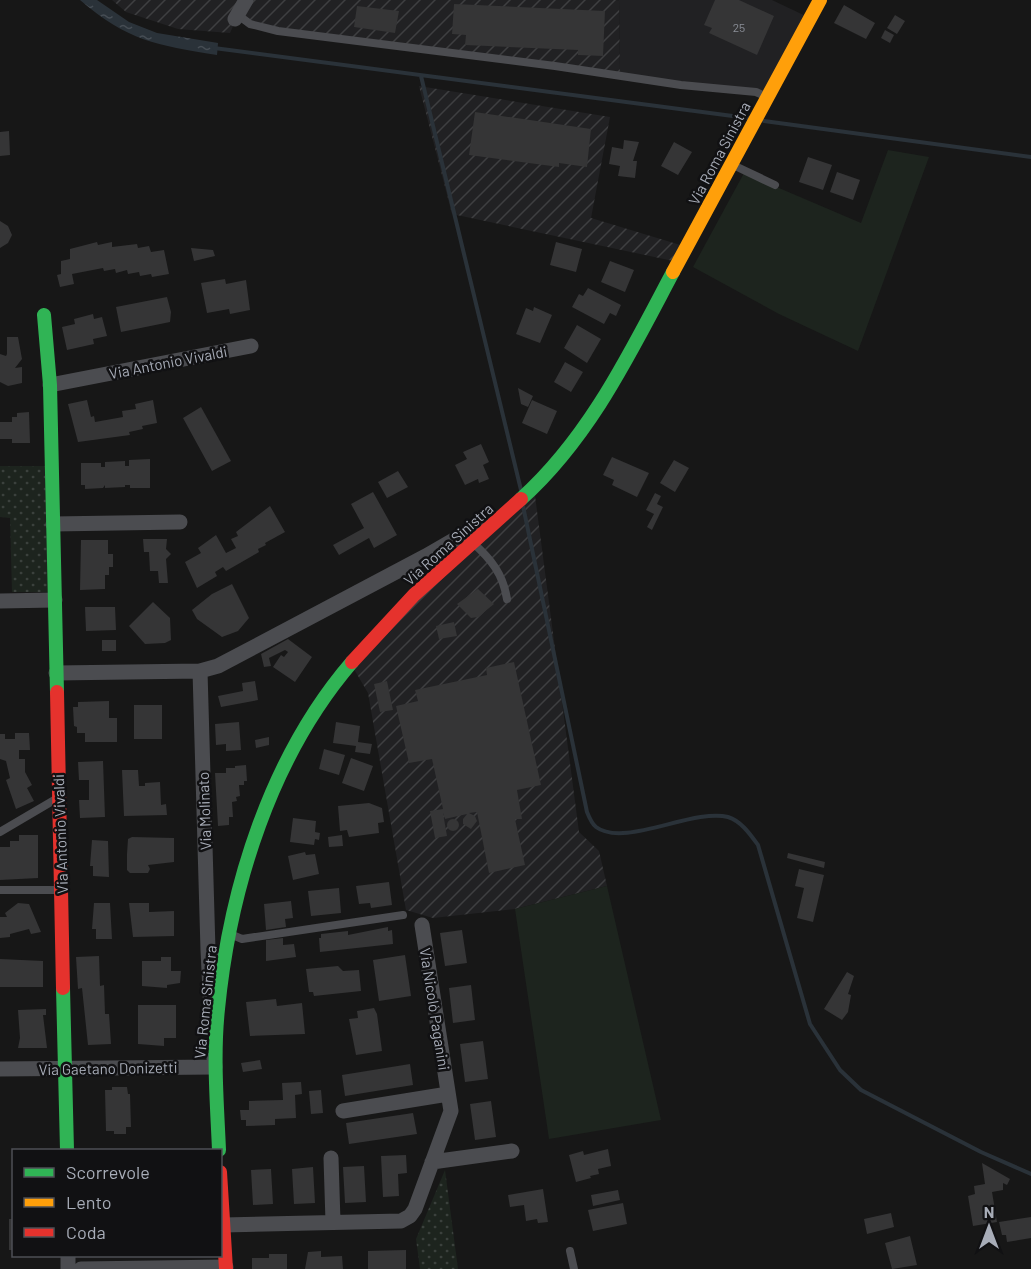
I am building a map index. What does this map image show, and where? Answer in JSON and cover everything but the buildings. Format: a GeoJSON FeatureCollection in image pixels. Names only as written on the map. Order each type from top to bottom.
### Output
{"type":"FeatureCollection","features":[{"type":"Feature","properties":{"kind":"street"},"geometry":{"type":"LineString","coordinates":[[237,17],[246,0]]}},
{"type":"Feature","properties":{"kind":"street","name":"Via Roma Sinistra"},"geometry":{"type":"LineString","coordinates":[[219,1149],[215,1067],[218,1011],[225,958],[255,836],[273,791],[311,719],[366,645],[445,566],[534,488],[558,462],[592,416],[732,165],[820,0]]}},
{"type":"Feature","properties":{"kind":"street","name":"Via Antonio Vivaldi"},"geometry":{"type":"LineString","coordinates":[[44,315],[50,385],[63,890],[66,1149]]}},
{"type":"Feature","properties":{"kind":"street","name":"Via Antonio Vivaldi"},"geometry":{"type":"LineString","coordinates":[[50,385],[251,346]]}},
{"type":"Feature","properties":{"kind":"street"},"geometry":{"type":"LineString","coordinates":[[56,673],[200,671],[237,656],[426,556],[518,504]]}},
{"type":"Feature","properties":{"kind":"street"},"geometry":{"type":"LineString","coordinates":[[53,524],[180,522]]}},
{"type":"Feature","properties":{"kind":"street"},"geometry":{"type":"LineString","coordinates":[[426,556],[438,559],[445,566]]}},
{"type":"Feature","properties":{"kind":"street"},"geometry":{"type":"LineString","coordinates":[[0,601],[55,600]]}},
{"type":"Feature","properties":{"kind":"street","name":"Via Molinato"},"geometry":{"type":"LineString","coordinates":[[200,671],[208,950],[215,1067]]}},
{"type":"Feature","properties":{"kind":"street","name":"Via Nicolò Paganini"},"geometry":{"type":"LineString","coordinates":[[223,1225],[401,1221],[410,1216],[451,1111],[422,925]]}},
{"type":"Feature","properties":{"kind":"street"},"geometry":{"type":"LineString","coordinates":[[208,950],[225,958]]}},
{"type":"Feature","properties":{"kind":"street","name":"Via Gaetano Donizetti"},"geometry":{"type":"LineString","coordinates":[[0,1069],[215,1067]]}},
{"type":"Feature","properties":{"kind":"street"},"geometry":{"type":"LineString","coordinates":[[343,1111],[448,1094]]}},
{"type":"Feature","properties":{"kind":"street"},"geometry":{"type":"LineString","coordinates":[[432,1162],[512,1151]]}},
{"type":"Feature","properties":{"kind":"street"},"geometry":{"type":"LineString","coordinates":[[331,1158],[333,1222]]}},
{"type":"Feature","properties":{"kind":"street"},"geometry":{"type":"LineString","coordinates":[[81,1269],[226,1268],[222,1207]]}},
{"type":"Feature","properties":{"kind":"lane"},"geometry":{"type":"LineString","coordinates":[[237,17],[250,24],[278,31],[681,85],[756,92],[766,100]]}},
{"type":"Feature","properties":{"kind":"lane"},"geometry":{"type":"LineString","coordinates":[[732,165],[775,184]]}},
{"type":"Feature","properties":{"kind":"lane"},"geometry":{"type":"LineString","coordinates":[[472,542],[494,564],[507,599]]}},
{"type":"Feature","properties":{"kind":"lane"},"geometry":{"type":"LineString","coordinates":[[0,832],[59,798]]}},
{"type":"Feature","properties":{"kind":"lane"},"geometry":{"type":"LineString","coordinates":[[0,890],[63,890]]}},
{"type":"Feature","properties":{"kind":"lane"},"geometry":{"type":"LineString","coordinates":[[230,934],[242,939],[403,915]]}},
{"type":"Feature","properties":{"kind":"lane"},"geometry":{"type":"LineString","coordinates":[[570,1251],[574,1269]]}},
{"type":"Feature","properties":{"kind":"shaded area"},"geometry":{"type":"Polygon","coordinates":[[[112,0],[616,0],[619,1],[620,77],[278,31],[238,15],[230,33],[178,29],[126,12],[112,0]]]}},
{"type":"Feature","properties":{"kind":"shaded area"},"geometry":{"type":"Polygon","coordinates":[[[616,0],[772,0],[810,18],[768,97],[620,77],[619,1],[616,0]]]}},
{"type":"Feature","properties":{"kind":"shaded area"},"geometry":{"type":"Polygon","coordinates":[[[419,86],[610,117],[591,218],[687,247],[678,262],[452,214],[419,86]]]}},
{"type":"Feature","properties":{"kind":"shaded area"},"geometry":{"type":"Polygon","coordinates":[[[888,150],[929,157],[858,351],[779,314],[693,267],[744,173],[861,223],[888,150]]]}},
{"type":"Feature","properties":{"kind":"shaded area"},"geometry":{"type":"Polygon","coordinates":[[[0,466],[45,466],[48,592],[12,592],[10,518],[0,517],[0,466]]]}},
{"type":"Feature","properties":{"kind":"shaded area"},"geometry":{"type":"Polygon","coordinates":[[[534,488],[579,832],[599,851],[607,886],[515,909],[433,918],[406,910],[368,693],[351,664],[534,488]]]}},
{"type":"Feature","properties":{"kind":"shaded area"},"geometry":{"type":"Polygon","coordinates":[[[607,886],[661,1120],[549,1139],[515,909],[607,886]]]}},
{"type":"Feature","properties":{"kind":"shaded area"},"geometry":{"type":"Polygon","coordinates":[[[445,1170],[458,1269],[420,1269],[416,1239],[445,1170]]]}},
{"type":"Feature","properties":{"kind":"water"},"geometry":{"type":"Polygon","coordinates":[[[80,0],[97,0],[129,22],[157,33],[218,43],[217,55],[160,44],[128,33],[97,14],[80,0]]]}},
{"type":"Feature","properties":{"kind":"waterway"},"geometry":{"type":"LineString","coordinates":[[214,48],[748,118]]}},
{"type":"Feature","properties":{"kind":"waterway"},"geometry":{"type":"LineString","coordinates":[[421,76],[521,490]]}},
{"type":"Feature","properties":{"kind":"waterway"},"geometry":{"type":"LineString","coordinates":[[764,121],[1031,157]]}},
{"type":"Feature","properties":{"kind":"waterway"},"geometry":{"type":"LineString","coordinates":[[523,506],[587,812],[593,824],[608,832],[624,833],[713,816],[728,817],[741,825],[758,845],[810,1024],[840,1070],[861,1090],[981,1152],[1031,1174]]}},
{"type":"Feature","properties":{"kind":"traffic: fast"},"geometry":{"type":"LineString","coordinates":[[521,499],[568,449],[607,393],[673,272]]}},
{"type":"Feature","properties":{"kind":"traffic: fast"},"geometry":{"type":"LineString","coordinates":[[44,315],[50,385],[57,692]]}},
{"type":"Feature","properties":{"kind":"traffic: fast"},"geometry":{"type":"LineString","coordinates":[[219,1149],[216,1097],[218,1009],[224,963],[244,870],[277,781],[323,699],[352,662]]}},
{"type":"Feature","properties":{"kind":"traffic: fast"},"geometry":{"type":"LineString","coordinates":[[63,988],[67,1149]]}},
{"type":"Feature","properties":{"kind":"traffic: slow"},"geometry":{"type":"LineString","coordinates":[[673,272],[820,0]]}},
{"type":"Feature","properties":{"kind":"traffic: jam"},"geometry":{"type":"LineString","coordinates":[[352,662],[414,595],[521,499]]}},
{"type":"Feature","properties":{"kind":"traffic: jam"},"geometry":{"type":"LineString","coordinates":[[57,692],[63,988]]}},
{"type":"Feature","properties":{"kind":"traffic: jam"},"geometry":{"type":"LineString","coordinates":[[222,1204],[226,1269]]}}]}
